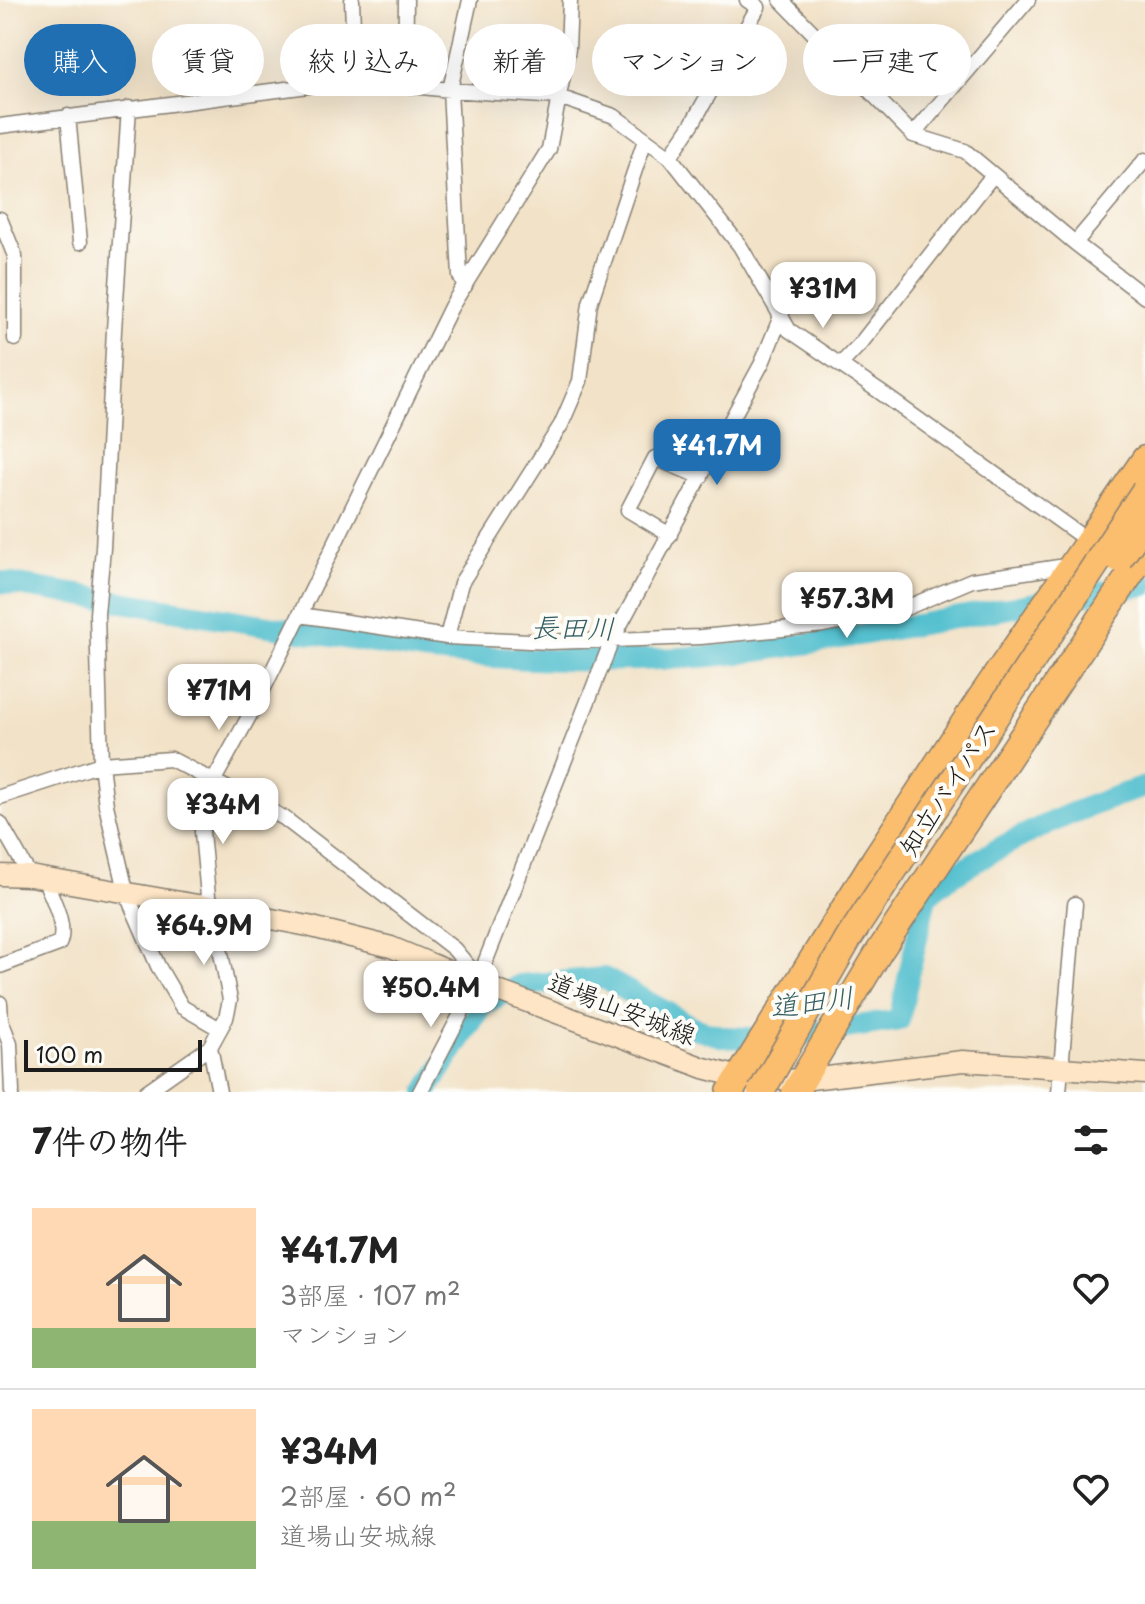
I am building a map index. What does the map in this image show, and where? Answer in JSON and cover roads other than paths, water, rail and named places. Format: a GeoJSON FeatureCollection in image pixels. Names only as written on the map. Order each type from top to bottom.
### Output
{"type":"FeatureCollection","features":[{"type":"Feature","properties":{"kind":"highway"},"geometry":{"type":"LineString","coordinates":[[734,1085],[875,859],[1145,459]]}},
{"type":"Feature","properties":{"kind":"highway","name":"知立バイパス"},"geometry":{"type":"LineString","coordinates":[[761,1092],[849,938],[1145,490]]}},
{"type":"Feature","properties":{"kind":"highway","name":"知立バイパス"},"geometry":{"type":"LineString","coordinates":[[775,1092],[893,897],[1069,630],[1145,523]]}},
{"type":"Feature","properties":{"kind":"highway"},"geometry":{"type":"LineString","coordinates":[[798,1086],[879,952],[1143,555]]}},
{"type":"Feature","properties":{"kind":"main road","name":"道場山安城線"},"geometry":{"type":"LineString","coordinates":[[0,875],[37,877],[209,907],[308,926],[391,947],[704,1068],[734,1085],[798,1086],[963,1061],[1145,1074]]}},
{"type":"Feature","properties":{"kind":"street"},"geometry":{"type":"LineString","coordinates":[[352,0],[353,24]]}},
{"type":"Feature","properties":{"kind":"street"},"geometry":{"type":"LineString","coordinates":[[406,0],[406,24]]}},
{"type":"Feature","properties":{"kind":"street"},"geometry":{"type":"LineString","coordinates":[[465,286],[460,276],[450,90],[470,0]]}},
{"type":"Feature","properties":{"kind":"street"},"geometry":{"type":"LineString","coordinates":[[146,1092],[210,1047],[229,1010],[230,1000],[216,927],[209,907],[202,815],[213,782],[284,648],[451,307],[549,149],[570,36],[570,0]]}},
{"type":"Feature","properties":{"kind":"street"},"geometry":{"type":"LineString","coordinates":[[670,157],[758,7],[747,0]]}},
{"type":"Feature","properties":{"kind":"street"},"geometry":{"type":"LineString","coordinates":[[781,0],[913,135],[965,151],[1145,297]]}},
{"type":"Feature","properties":{"kind":"street"},"geometry":{"type":"LineString","coordinates":[[913,135],[1028,0]]}},
{"type":"Feature","properties":{"kind":"street"},"geometry":{"type":"LineString","coordinates":[[0,126],[280,89]]}},
{"type":"Feature","properties":{"kind":"street"},"geometry":{"type":"LineString","coordinates":[[450,90],[559,97],[614,116],[670,157],[740,246],[789,330],[1088,541]]}},
{"type":"Feature","properties":{"kind":"street"},"geometry":{"type":"LineString","coordinates":[[129,108],[97,614],[101,764],[106,805],[127,895],[158,966],[182,1007],[220,1029]]}},
{"type":"Feature","properties":{"kind":"street"},"geometry":{"type":"LineString","coordinates":[[68,116],[80,242]]}},
{"type":"Feature","properties":{"kind":"street"},"geometry":{"type":"LineString","coordinates":[[447,637],[461,583],[561,425],[580,381],[590,303],[645,140]]}},
{"type":"Feature","properties":{"kind":"street"},"geometry":{"type":"LineString","coordinates":[[1075,243],[1145,160]]}},
{"type":"Feature","properties":{"kind":"street"},"geometry":{"type":"LineString","coordinates":[[841,364],[861,343],[993,175]]}},
{"type":"Feature","properties":{"kind":"street"},"geometry":{"type":"LineString","coordinates":[[0,219],[15,256],[15,339]]}},
{"type":"Feature","properties":{"kind":"street"},"geometry":{"type":"LineString","coordinates":[[420,1092],[478,980],[612,640],[762,363],[782,314]]}},
{"type":"Feature","properties":{"kind":"street"},"geometry":{"type":"LineString","coordinates":[[670,535],[628,510],[655,458],[701,477]]}},
{"type":"Feature","properties":{"kind":"street"},"geometry":{"type":"LineString","coordinates":[[300,615],[447,637],[549,642],[701,637],[823,625],[901,610],[972,580],[1143,555]]}},
{"type":"Feature","properties":{"kind":"street"},"geometry":{"type":"LineString","coordinates":[[0,797],[101,764],[171,759],[284,818],[454,949],[478,980]]}},
{"type":"Feature","properties":{"kind":"street"},"geometry":{"type":"LineString","coordinates":[[0,823],[37,877],[60,924],[62,937],[59,944],[0,966]]}},
{"type":"Feature","properties":{"kind":"street"},"geometry":{"type":"LineString","coordinates":[[1059,1092],[1075,904]]}},
{"type":"Feature","properties":{"kind":"street"},"geometry":{"type":"LineString","coordinates":[[0,1003],[1,1020],[10,1044],[12,1092]]}},
{"type":"Feature","properties":{"kind":"street"},"geometry":{"type":"LineString","coordinates":[[210,1047],[219,1092]]}},
{"type":"Feature","properties":{"kind":"waterway","name":"長田川"},"geometry":{"type":"LineString","coordinates":[[0,582],[422,651],[504,658],[586,660],[668,659],[749,652],[1145,585]]}},
{"type":"Feature","properties":{"kind":"waterway","name":"道田川"},"geometry":{"type":"LineString","coordinates":[[426,1092],[483,1004],[520,985],[604,978],[697,1029],[724,1037],[771,1039],[899,1020],[926,897],[963,869],[1025,835],[1064,816],[1145,787]]}}]}
